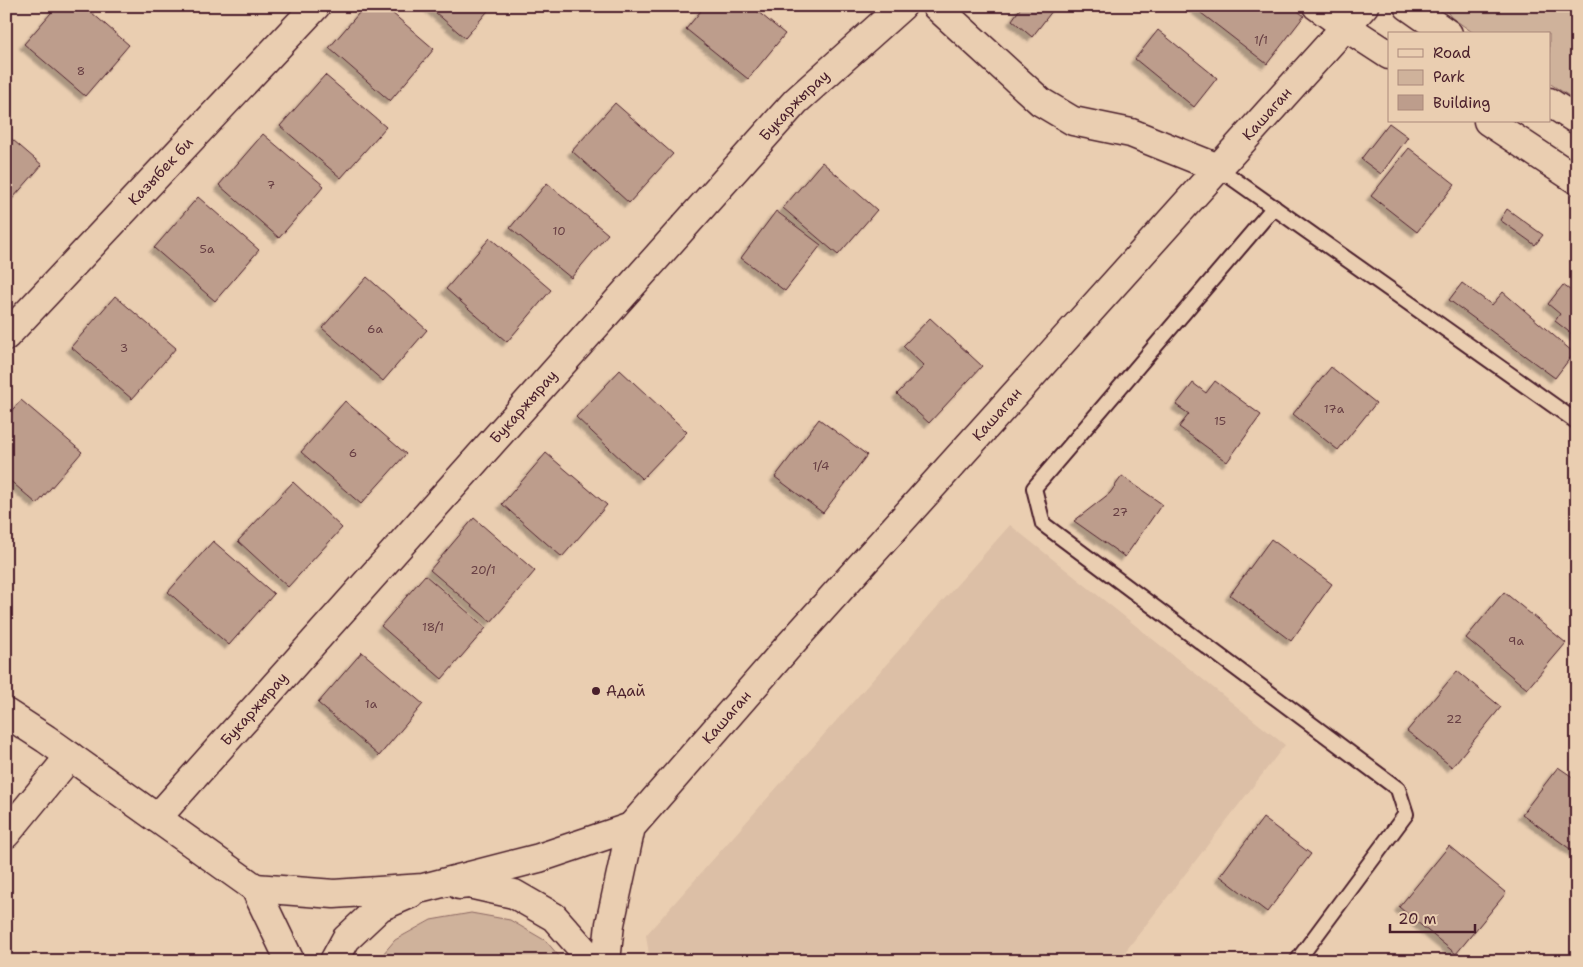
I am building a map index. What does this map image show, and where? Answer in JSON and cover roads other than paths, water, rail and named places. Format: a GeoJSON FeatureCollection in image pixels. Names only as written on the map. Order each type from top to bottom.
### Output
{"type":"FeatureCollection","features":[{"type":"Feature","properties":{"kind":"street","name":"Казыбек би"},"geometry":{"type":"LineString","coordinates":[[6,336],[316,6]]}},
{"type":"Feature","properties":{"kind":"street","name":"Букаржырау"},"geometry":{"type":"LineString","coordinates":[[157,818],[796,101],[902,6]]}},
{"type":"Feature","properties":{"kind":"street"},"geometry":{"type":"LineString","coordinates":[[936,6],[1040,102],[1073,121],[1131,133],[1218,168]]}},
{"type":"Feature","properties":{"kind":"street"},"geometry":{"type":"LineString","coordinates":[[1317,6],[1388,54]]}},
{"type":"Feature","properties":{"kind":"street","name":"Кашаган"},"geometry":{"type":"LineString","coordinates":[[631,827],[786,649],[1364,6]]}},
{"type":"Feature","properties":{"kind":"street"},"geometry":{"type":"LineString","coordinates":[[1408,6],[1445,32]]}},
{"type":"Feature","properties":{"kind":"street"},"geometry":{"type":"LineString","coordinates":[[1550,103],[1577,120]]}},
{"type":"Feature","properties":{"kind":"street"},"geometry":{"type":"LineString","coordinates":[[1490,122],[1577,180]]}},
{"type":"Feature","properties":{"kind":"street"},"geometry":{"type":"LineString","coordinates":[[6,713],[70,756],[255,888],[290,961]]}},
{"type":"Feature","properties":{"kind":"street"},"geometry":{"type":"LineString","coordinates":[[6,834],[70,756]]}},
{"type":"Feature","properties":{"kind":"street"},"geometry":{"type":"LineString","coordinates":[[334,961],[346,939],[380,907],[423,888],[539,858],[631,827]]}},
{"type":"Feature","properties":{"kind":"street"},"geometry":{"type":"LineString","coordinates":[[606,961],[610,924],[631,827]]}},
{"type":"Feature","properties":{"kind":"street"},"geometry":{"type":"LineString","coordinates":[[255,888],[334,894],[470,884],[514,894],[554,917],[585,952],[589,961]]}},
{"type":"Feature","properties":{"kind":"lane"},"geometry":{"type":"LineString","coordinates":[[1218,168],[1577,422]]}},
{"type":"Feature","properties":{"kind":"lane"},"geometry":{"type":"LineString","coordinates":[[1274,207],[1034,488],[1043,524],[1398,790],[1406,814],[1297,961]]}},
{"type":"Feature","properties":{"kind":"place","name":"Адай"},"geometry":{"type":"Point","coordinates":[596,691]}}]}
